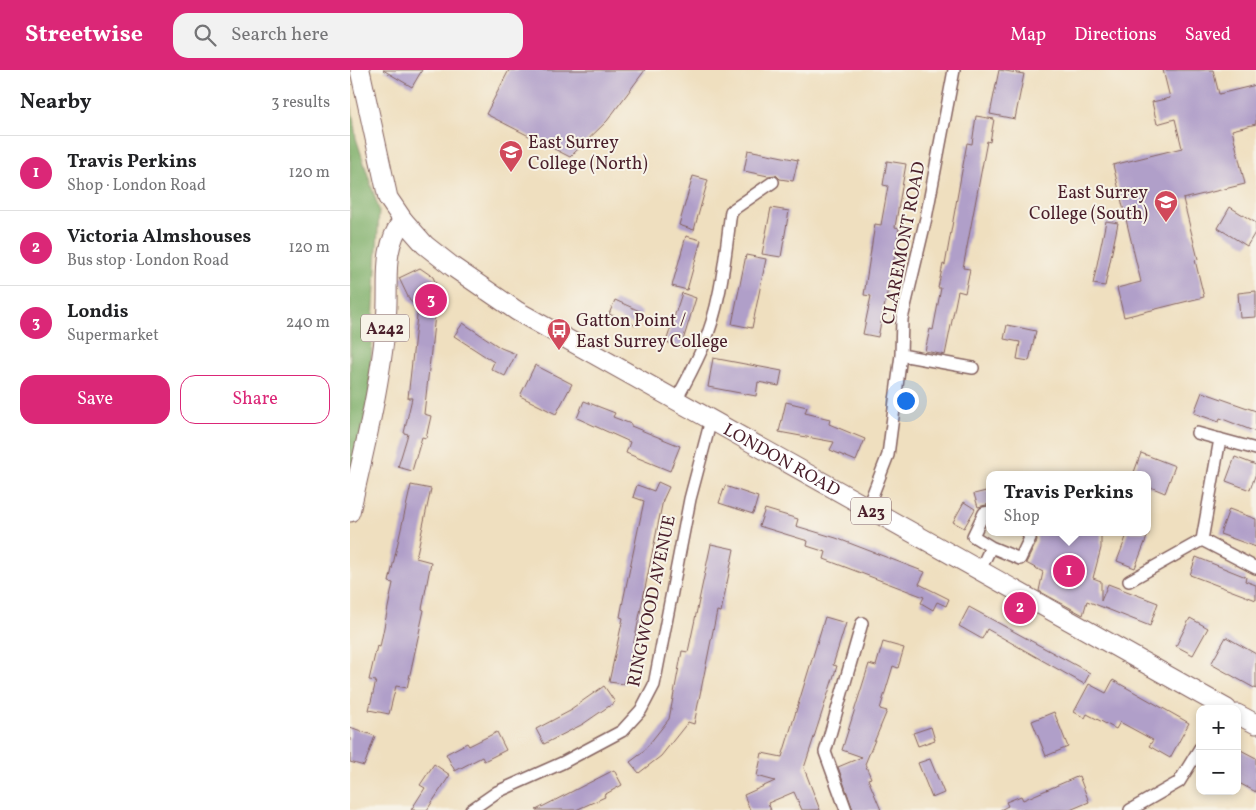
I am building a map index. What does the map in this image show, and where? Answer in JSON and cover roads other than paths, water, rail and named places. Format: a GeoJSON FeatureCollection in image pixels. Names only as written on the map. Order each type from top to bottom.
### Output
{"type":"FeatureCollection","features":[{"type":"Feature","properties":{"kind":"main road","name":"A23"},"geometry":{"type":"LineString","coordinates":[[360,70],[388,198],[403,220]]}},
{"type":"Feature","properties":{"kind":"main road","name":"LONDON ROAD"},"geometry":{"type":"LineString","coordinates":[[403,220],[425,245],[517,311],[1219,705]]}},
{"type":"Feature","properties":{"kind":"main road","name":"A242"},"geometry":{"type":"LineString","coordinates":[[350,512],[367,439],[386,320],[390,241],[403,220]]}},
{"type":"Feature","properties":{"kind":"main road","name":"LONDON ROAD"},"geometry":{"type":"LineString","coordinates":[[1241,716],[1256,724]]}},
{"type":"Feature","properties":{"kind":"street","name":"CLAREMONT ROAD"},"geometry":{"type":"LineString","coordinates":[[867,509],[888,455],[901,355],[902,319],[926,218],[954,70]]}},
{"type":"Feature","properties":{"kind":"street"},"geometry":{"type":"LineString","coordinates":[[676,400],[703,348],[714,314],[731,211],[773,182]]}},
{"type":"Feature","properties":{"kind":"street"},"geometry":{"type":"LineString","coordinates":[[901,355],[973,368]]}},
{"type":"Feature","properties":{"kind":"street","name":"RINGWOOD AVENUE"},"geometry":{"type":"LineString","coordinates":[[470,810],[498,792],[562,763],[622,731],[640,710],[654,684],[690,499],[711,420]]}},
{"type":"Feature","properties":{"kind":"street"},"geometry":{"type":"LineString","coordinates":[[1197,433],[1256,449]]}},
{"type":"Feature","properties":{"kind":"street"},"geometry":{"type":"LineString","coordinates":[[1202,540],[1220,440]]}},
{"type":"Feature","properties":{"kind":"street"},"geometry":{"type":"LineString","coordinates":[[986,513],[984,513],[973,536],[991,547],[1020,558],[1030,538],[1029,536]]}},
{"type":"Feature","properties":{"kind":"street"},"geometry":{"type":"LineString","coordinates":[[1202,540],[1256,568]]}},
{"type":"Feature","properties":{"kind":"street"},"geometry":{"type":"LineString","coordinates":[[1129,581],[1202,540]]}},
{"type":"Feature","properties":{"kind":"street"},"geometry":{"type":"LineString","coordinates":[[980,570],[991,547]]}},
{"type":"Feature","properties":{"kind":"street"},"geometry":{"type":"LineString","coordinates":[[846,810],[825,752],[862,623]]}},
{"type":"Feature","properties":{"kind":"street"},"geometry":{"type":"LineString","coordinates":[[1130,810],[1179,782],[1199,750]]}},
{"type":"Feature","properties":{"kind":"place","name":"East Surrey College (North)"},"geometry":{"type":"Point","coordinates":[511,173]}},
{"type":"Feature","properties":{"kind":"place","name":"East Surrey College (South)"},"geometry":{"type":"Point","coordinates":[1166,223]}},
{"type":"Feature","properties":{"kind":"place","name":"Londis"},"geometry":{"type":"Point","coordinates":[431,300]}},
{"type":"Feature","properties":{"kind":"place","name":"Gatton Point / East Surrey College"},"geometry":{"type":"Point","coordinates":[559,351]}},
{"type":"Feature","properties":{"kind":"place","name":"Travis Perkins"},"geometry":{"type":"Point","coordinates":[1069,571]}},
{"type":"Feature","properties":{"kind":"place","name":"Victoria Almshouses"},"geometry":{"type":"Point","coordinates":[1020,608]}}]}
